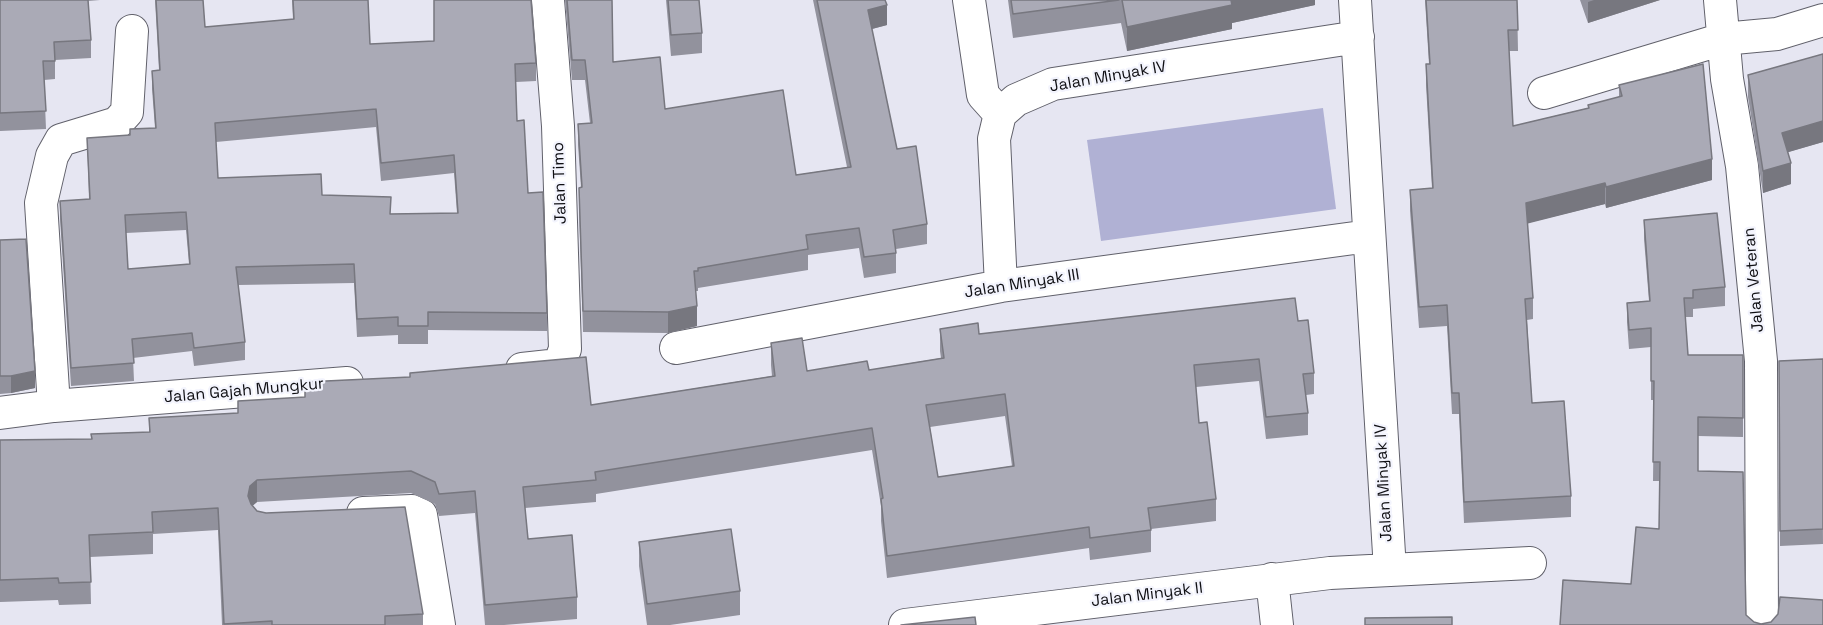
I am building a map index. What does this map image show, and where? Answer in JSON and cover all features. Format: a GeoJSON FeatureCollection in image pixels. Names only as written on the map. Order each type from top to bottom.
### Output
{"type":"FeatureCollection","features":[{"type":"Feature","properties":{"kind":"street","name":"Jalan Timo"},"geometry":{"type":"LineString","coordinates":[[496,371],[560,365],[566,349],[558,126],[548,0]]}},
{"type":"Feature","properties":{"kind":"street"},"geometry":{"type":"LineString","coordinates":[[969,0],[983,95],[1000,114],[994,139],[1001,286]]}},
{"type":"Feature","properties":{"kind":"street","name":"Jalan Minyak IV"},"geometry":{"type":"LineString","coordinates":[[1356,0],[1390,570]]}},
{"type":"Feature","properties":{"kind":"street","name":"Jalan Veteran"},"geometry":{"type":"LineString","coordinates":[[1720,0],[1727,79],[1743,166],[1761,361],[1762,625]]}},
{"type":"Feature","properties":{"kind":"street"},"geometry":{"type":"LineString","coordinates":[[1545,93],[1723,39],[1777,34],[1823,20]]}},
{"type":"Feature","properties":{"kind":"street"},"geometry":{"type":"LineString","coordinates":[[54,406],[41,204],[52,156],[61,140],[117,123],[127,112],[132,31]]}},
{"type":"Feature","properties":{"kind":"street","name":"Jalan Minyak IV"},"geometry":{"type":"LineString","coordinates":[[1000,114],[1016,100],[1053,84],[1358,37]]}},
{"type":"Feature","properties":{"kind":"street","name":"Jalan Minyak III"},"geometry":{"type":"LineString","coordinates":[[676,348],[1001,286],[1369,236]]}},
{"type":"Feature","properties":{"kind":"street","name":"Jalan Gajah Mungkur"},"geometry":{"type":"LineString","coordinates":[[0,413],[54,406],[377,380]]}},
{"type":"Feature","properties":{"kind":"street"},"geometry":{"type":"LineString","coordinates":[[334,515],[412,512],[421,515],[439,625]]}},
{"type":"Feature","properties":{"kind":"street","name":"Jalan Minyak II"},"geometry":{"type":"LineString","coordinates":[[905,625],[1272,579],[1530,563]]}},
{"type":"Feature","properties":{"kind":"street"},"geometry":{"type":"LineString","coordinates":[[1272,579],[1277,625]]}},
{"type":"Feature","properties":{"kind":"shaded area"},"geometry":{"type":"Polygon","coordinates":[[[1323,108],[1336,209],[1101,241],[1087,140],[1323,108]]]}},
{"type":"Feature","properties":{"kind":"building"},"geometry":{"type":"Polygon","coordinates":[[[0,0],[88,0],[91,40],[54,42],[55,61],[43,61],[46,111],[0,113],[0,0]]]}},
{"type":"Feature","properties":{"kind":"building"},"geometry":{"type":"Polygon","coordinates":[[[156,0],[203,0],[205,27],[294,19],[293,0],[368,0],[370,44],[434,41],[434,0],[531,0],[536,63],[515,64],[517,121],[524,120],[528,193],[543,192],[547,313],[428,312],[428,326],[398,326],[398,317],[357,319],[354,264],[236,267],[245,342],[194,348],[192,333],[132,339],[134,363],[71,368],[60,201],[90,199],[87,138],[130,135],[130,129],[156,128],[152,71],[160,70],[156,0]],[[376,109],[215,123],[218,178],[321,174],[322,195],[391,197],[390,214],[458,213],[454,155],[381,163],[376,109]],[[186,212],[125,215],[128,269],[190,264],[186,212]]]}},
{"type":"Feature","properties":{"kind":"building"},"geometry":{"type":"Polygon","coordinates":[[[567,0],[612,0],[613,62],[660,57],[665,109],[783,90],[796,175],[851,167],[817,0],[885,0],[887,5],[868,10],[897,149],[916,146],[927,224],[893,230],[896,253],[864,257],[859,228],[806,235],[808,249],[698,268],[698,271],[694,271],[697,306],[668,312],[583,311],[579,188],[582,187],[578,124],[592,123],[585,60],[572,60],[567,0]]]}},
{"type":"Feature","properties":{"kind":"building"},"geometry":{"type":"Polygon","coordinates":[[[668,0],[699,0],[702,33],[671,35],[668,0]]]}},
{"type":"Feature","properties":{"kind":"building"},"geometry":{"type":"Polygon","coordinates":[[[1011,0],[1119,0],[1013,14],[1011,0]]]}},
{"type":"Feature","properties":{"kind":"building"},"geometry":{"type":"Polygon","coordinates":[[[1122,0],[1231,0],[1232,5],[1127,27],[1122,0]]]}},
{"type":"Feature","properties":{"kind":"building"},"geometry":{"type":"Polygon","coordinates":[[[1426,0],[1517,0],[1518,30],[1508,30],[1513,126],[1589,108],[1588,105],[1622,96],[1619,85],[1703,64],[1712,159],[1606,187],[1605,183],[1526,203],[1533,298],[1525,299],[1532,403],[1564,401],[1571,496],[1464,502],[1459,393],[1452,393],[1447,305],[1419,307],[1410,190],[1433,188],[1426,64],[1430,64],[1426,0]]]}},
{"type":"Feature","properties":{"kind":"building"},"geometry":{"type":"Polygon","coordinates":[[[1823,54],[1823,121],[1782,133],[1791,163],[1763,171],[1748,75],[1823,54]]]}},
{"type":"Feature","properties":{"kind":"building"},"geometry":{"type":"Polygon","coordinates":[[[1717,213],[1725,287],[1693,290],[1693,298],[1684,298],[1688,355],[1743,355],[1743,418],[1698,417],[1698,471],[1743,472],[1746,615],[1754,622],[1761,624],[1771,622],[1778,614],[1780,597],[1823,600],[1823,625],[1560,625],[1563,580],[1631,584],[1636,527],[1659,529],[1660,462],[1653,462],[1654,381],[1651,381],[1651,328],[1629,330],[1627,303],[1650,301],[1644,220],[1717,213]]]}},
{"type":"Feature","properties":{"kind":"building"},"geometry":{"type":"Polygon","coordinates":[[[26,239],[35,371],[0,376],[0,240],[26,239]]]}},
{"type":"Feature","properties":{"kind":"building"},"geometry":{"type":"Polygon","coordinates":[[[1295,298],[1298,321],[1308,320],[1314,373],[1303,374],[1308,413],[1266,417],[1259,359],[1194,365],[1199,423],[1207,422],[1216,499],[1148,508],[1151,530],[1090,538],[1089,527],[887,556],[881,499],[883,498],[872,428],[595,472],[596,480],[523,487],[528,539],[572,535],[577,597],[485,605],[475,491],[439,494],[435,482],[411,471],[257,480],[250,486],[248,496],[257,511],[266,513],[405,507],[423,614],[385,616],[385,625],[272,625],[272,621],[224,624],[218,508],[152,512],[153,532],[89,535],[91,582],[59,583],[58,578],[0,580],[0,440],[92,439],[91,434],[150,432],[149,418],[238,413],[238,401],[305,397],[305,382],[410,377],[410,373],[586,357],[591,405],[775,376],[771,343],[802,338],[807,371],[867,361],[869,370],[944,358],[940,329],[978,323],[979,334],[1295,298]],[[1005,394],[926,405],[938,477],[1014,466],[1005,394]]]}},
{"type":"Feature","properties":{"kind":"building"},"geometry":{"type":"Polygon","coordinates":[[[1823,359],[1823,529],[1780,531],[1779,361],[1823,359]]]}},
{"type":"Feature","properties":{"kind":"building"},"geometry":{"type":"Polygon","coordinates":[[[731,529],[740,591],[647,604],[639,542],[731,529]]]}},
{"type":"Feature","properties":{"kind":"building"},"geometry":{"type":"Polygon","coordinates":[[[975,617],[976,625],[901,625],[975,617]]]}},
{"type":"Feature","properties":{"kind":"building"},"geometry":{"type":"Polygon","coordinates":[[[1452,617],[1452,625],[1365,625],[1365,618],[1452,617]]]}}]}
